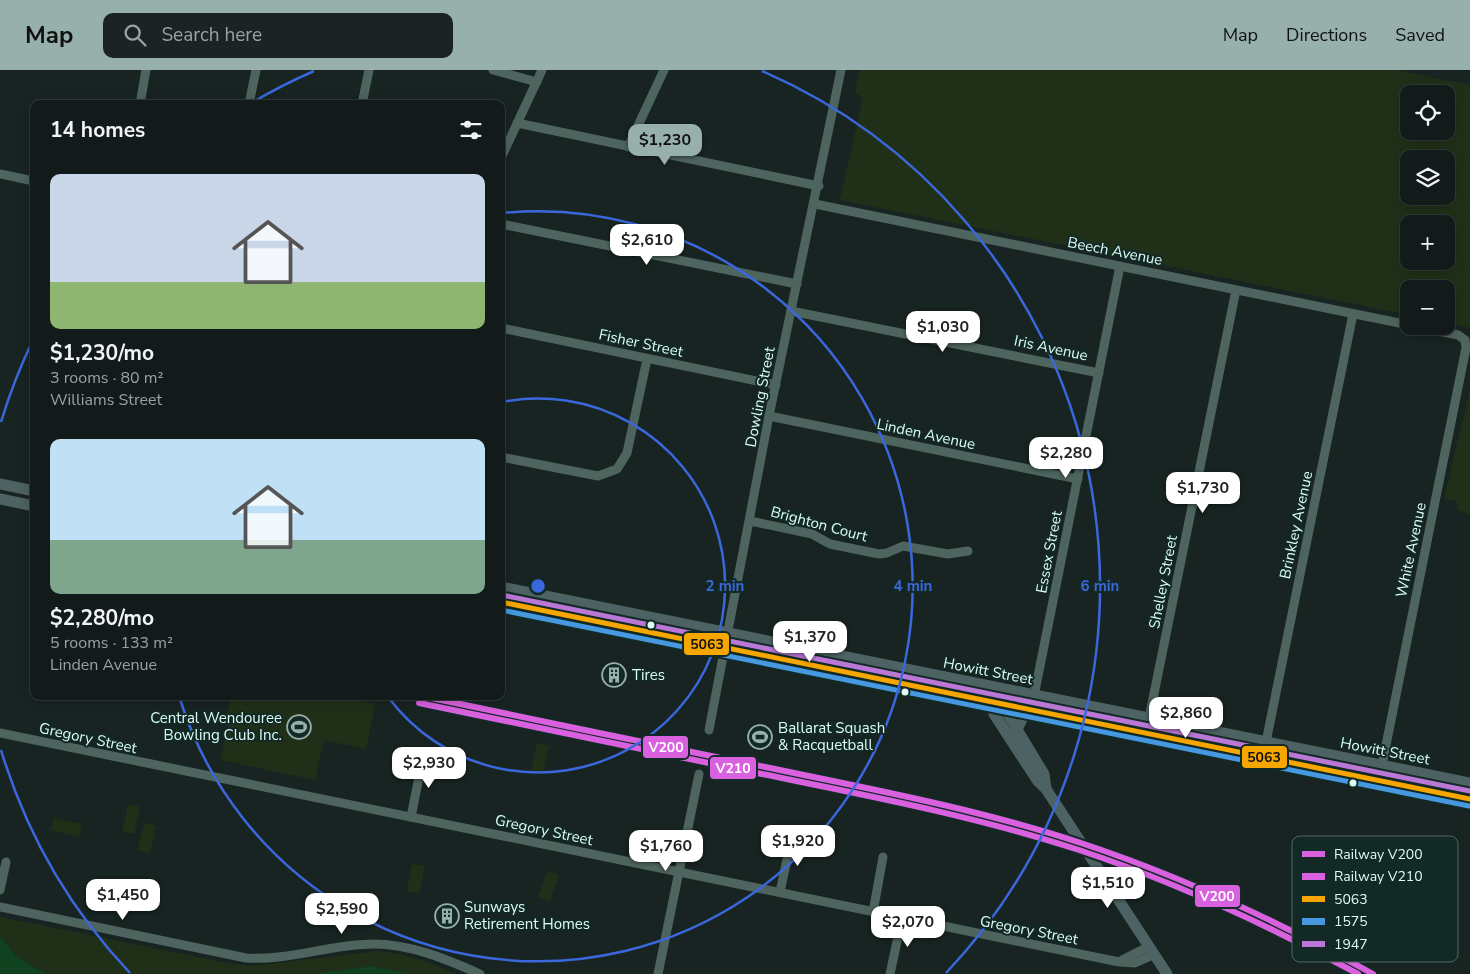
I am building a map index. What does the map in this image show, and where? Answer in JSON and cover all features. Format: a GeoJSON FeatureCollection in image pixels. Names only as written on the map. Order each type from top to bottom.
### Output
{"type":"FeatureCollection","features":[{"type":"Feature","properties":{"kind":"main road"},"geometry":{"type":"LineString","coordinates":[[0,484],[30,490]]}},
{"type":"Feature","properties":{"kind":"main road"},"geometry":{"type":"LineString","coordinates":[[0,499],[30,505]]}},
{"type":"Feature","properties":{"kind":"main road","name":"Howitt Street"},"geometry":{"type":"LineString","coordinates":[[505,588],[1470,783]]}},
{"type":"Feature","properties":{"kind":"main road","name":"Howitt Street"},"geometry":{"type":"LineString","coordinates":[[505,603],[1470,799]]}},
{"type":"Feature","properties":{"kind":"main road"},"geometry":{"type":"LineString","coordinates":[[895,681],[897,668]]}},
{"type":"Feature","properties":{"kind":"main road"},"geometry":{"type":"LineString","coordinates":[[996,688],[1000,703],[1044,774],[1046,789]]}},
{"type":"Feature","properties":{"kind":"main road"},"geometry":{"type":"LineString","coordinates":[[994,714],[1037,780],[1046,789],[1167,974]]}},
{"type":"Feature","properties":{"kind":"main road"},"geometry":{"type":"LineString","coordinates":[[1151,951],[1162,974]]}},
{"type":"Feature","properties":{"kind":"street"},"geometry":{"type":"LineString","coordinates":[[141,100],[146,70]]}},
{"type":"Feature","properties":{"kind":"street"},"geometry":{"type":"LineString","coordinates":[[250,100],[256,70]]}},
{"type":"Feature","properties":{"kind":"street"},"geometry":{"type":"LineString","coordinates":[[363,100],[369,70]]}},
{"type":"Feature","properties":{"kind":"street"},"geometry":{"type":"LineString","coordinates":[[493,70],[537,82]]}},
{"type":"Feature","properties":{"kind":"street"},"geometry":{"type":"LineString","coordinates":[[505,148],[542,70]]}},
{"type":"Feature","properties":{"kind":"street"},"geometry":{"type":"LineString","coordinates":[[628,146],[664,70]]}},
{"type":"Feature","properties":{"kind":"street","name":"Dowling Street"},"geometry":{"type":"LineString","coordinates":[[709,730],[769,416],[842,70]]}},
{"type":"Feature","properties":{"kind":"street"},"geometry":{"type":"LineString","coordinates":[[517,123],[819,186]]}},
{"type":"Feature","properties":{"kind":"street"},"geometry":{"type":"LineString","coordinates":[[0,174],[30,180]]}},
{"type":"Feature","properties":{"kind":"street","name":"Beech Avenue"},"geometry":{"type":"LineString","coordinates":[[815,204],[1400,323]]}},
{"type":"Feature","properties":{"kind":"street"},"geometry":{"type":"LineString","coordinates":[[505,225],[797,284]]}},
{"type":"Feature","properties":{"kind":"street","name":"Essex Street"},"geometry":{"type":"LineString","coordinates":[[1034,696],[1120,266]]}},
{"type":"Feature","properties":{"kind":"street","name":"Shelley Street"},"geometry":{"type":"LineString","coordinates":[[1146,733],[1236,290]]}},
{"type":"Feature","properties":{"kind":"street","name":"Iris Avenue"},"geometry":{"type":"LineString","coordinates":[[791,310],[1099,373]]}},
{"type":"Feature","properties":{"kind":"street","name":"Brinkley Avenue"},"geometry":{"type":"LineString","coordinates":[[1266,742],[1353,314]]}},
{"type":"Feature","properties":{"kind":"street","name":"Fisher Street"},"geometry":{"type":"LineString","coordinates":[[505,329],[776,385]]}},
{"type":"Feature","properties":{"kind":"street","name":"White Avenue"},"geometry":{"type":"LineString","coordinates":[[1382,765],[1466,348],[1465,340],[1455,334]]}},
{"type":"Feature","properties":{"kind":"street"},"geometry":{"type":"LineString","coordinates":[[505,458],[585,475],[598,476],[611,473],[621,465],[627,454],[647,358]]}},
{"type":"Feature","properties":{"kind":"street","name":"Linden Avenue"},"geometry":{"type":"LineString","coordinates":[[769,416],[1078,479]]}},
{"type":"Feature","properties":{"kind":"street","name":"Brighton Court"},"geometry":{"type":"LineString","coordinates":[[750,521],[812,534],[830,544],[879,554],[887,553],[901,546],[948,554],[968,551]]}},
{"type":"Feature","properties":{"kind":"street"},"geometry":{"type":"LineString","coordinates":[[994,714],[986,700],[996,688]]}},
{"type":"Feature","properties":{"kind":"street"},"geometry":{"type":"LineString","coordinates":[[1017,732],[1023,719],[1033,709]]}},
{"type":"Feature","properties":{"kind":"street","name":"Gregory Street"},"geometry":{"type":"LineString","coordinates":[[0,733],[1112,960],[1135,963],[1151,951]]}},
{"type":"Feature","properties":{"kind":"street"},"geometry":{"type":"LineString","coordinates":[[412,817],[423,757]]}},
{"type":"Feature","properties":{"kind":"street"},"geometry":{"type":"LineString","coordinates":[[658,974],[699,774]]}},
{"type":"Feature","properties":{"kind":"street"},"geometry":{"type":"LineString","coordinates":[[780,892],[792,836]]}},
{"type":"Feature","properties":{"kind":"street"},"geometry":{"type":"LineString","coordinates":[[873,912],[883,857]]}},
{"type":"Feature","properties":{"kind":"street"},"geometry":{"type":"LineString","coordinates":[[0,890],[6,862]]}},
{"type":"Feature","properties":{"kind":"street"},"geometry":{"type":"LineString","coordinates":[[0,907],[246,958],[264,958],[367,944],[398,946],[437,956],[480,974]]}},
{"type":"Feature","properties":{"kind":"street"},"geometry":{"type":"LineString","coordinates":[[890,974],[902,918]]}},
{"type":"Feature","properties":{"kind":"shaded area"},"geometry":{"type":"Polygon","coordinates":[[[860,70],[1396,70],[1470,85],[1470,328],[1455,325],[1455,280],[1400,280],[1400,313],[840,200],[863,97],[855,93],[860,70]]]}},
{"type":"Feature","properties":{"kind":"shaded area"},"geometry":{"type":"Polygon","coordinates":[[[1470,389],[1470,516],[1457,509],[1457,501],[1444,499],[1470,389]]]}},
{"type":"Feature","properties":{"kind":"shaded area","name":"Central Wendouree Bowling Club Inc."},"geometry":{"type":"Polygon","coordinates":[[[230,700],[356,700],[375,704],[366,749],[324,740],[315,780],[221,760],[230,715],[228,711],[230,700]]]}},
{"type":"Feature","properties":{"kind":"shaded area"},"geometry":{"type":"Polygon","coordinates":[[[537,743],[549,746],[543,773],[531,771],[537,743]]]}},
{"type":"Feature","properties":{"kind":"shaded area"},"geometry":{"type":"Polygon","coordinates":[[[128,805],[140,807],[134,834],[122,832],[128,805]]]}},
{"type":"Feature","properties":{"kind":"shaded area"},"geometry":{"type":"Polygon","coordinates":[[[54,818],[82,824],[79,837],[51,830],[54,818]]]}},
{"type":"Feature","properties":{"kind":"shaded area"},"geometry":{"type":"Polygon","coordinates":[[[144,823],[156,826],[150,853],[138,850],[144,823]]]}},
{"type":"Feature","properties":{"kind":"shaded area"},"geometry":{"type":"Polygon","coordinates":[[[412,864],[425,866],[419,894],[407,891],[412,864]]]}},
{"type":"Feature","properties":{"kind":"shaded area"},"geometry":{"type":"Polygon","coordinates":[[[547,871],[559,875],[550,901],[538,897],[547,871]]]}},
{"type":"Feature","properties":{"kind":"shaded area"},"geometry":{"type":"Polygon","coordinates":[[[0,917],[227,963],[252,966],[378,951],[399,954],[457,974],[409,974],[372,966],[312,974],[46,974],[16,956],[0,936],[0,917]]]}},
{"type":"Feature","properties":{"kind":"shaded area"},"geometry":{"type":"Polygon","coordinates":[[[0,936],[16,956],[46,974],[0,974],[0,936]]]}},
{"type":"Feature","properties":{"kind":"shaded area"},"geometry":{"type":"Polygon","coordinates":[[[372,966],[409,974],[312,974],[372,966]]]}},
{"type":"Feature","properties":{"kind":"rail line","name":"V200"},"geometry":{"type":"LineString","coordinates":[[441,700],[884,792],[1003,820],[1081,843],[1157,870],[1292,931]]}},
{"type":"Feature","properties":{"kind":"rail line","name":"V210"},"geometry":{"type":"LineString","coordinates":[[419,703],[882,799],[1001,827],[1079,850],[1150,876],[1186,890],[1292,939]]}},
{"type":"Feature","properties":{"kind":"rail line","name":"V210"},"geometry":{"type":"LineString","coordinates":[[1335,962],[1358,974]]}},
{"type":"Feature","properties":{"kind":"rail line","name":"V200"},"geometry":{"type":"LineString","coordinates":[[1351,962],[1373,974]]}},
{"type":"Feature","properties":{"kind":"transit line","name":"1947"},"geometry":{"type":"LineString","coordinates":[[505,596],[1470,791]]}},
{"type":"Feature","properties":{"kind":"transit line","name":"5063"},"geometry":{"type":"LineString","coordinates":[[505,603],[1470,799]]}},
{"type":"Feature","properties":{"kind":"transit line","name":"1575"},"geometry":{"type":"LineString","coordinates":[[505,611],[1469,806]]}},
{"type":"Feature","properties":{"kind":"place","name":"Tires"},"geometry":{"type":"Point","coordinates":[614,675]}},
{"type":"Feature","properties":{"kind":"place","name":"Central Wendouree Bowling Club Inc."},"geometry":{"type":"Point","coordinates":[299,727]}},
{"type":"Feature","properties":{"kind":"place","name":"Ballarat Squash & Racquetball"},"geometry":{"type":"Point","coordinates":[760,737]}},
{"type":"Feature","properties":{"kind":"place","name":"Sunways Retirement Homes"},"geometry":{"type":"Point","coordinates":[447,916]}}]}
